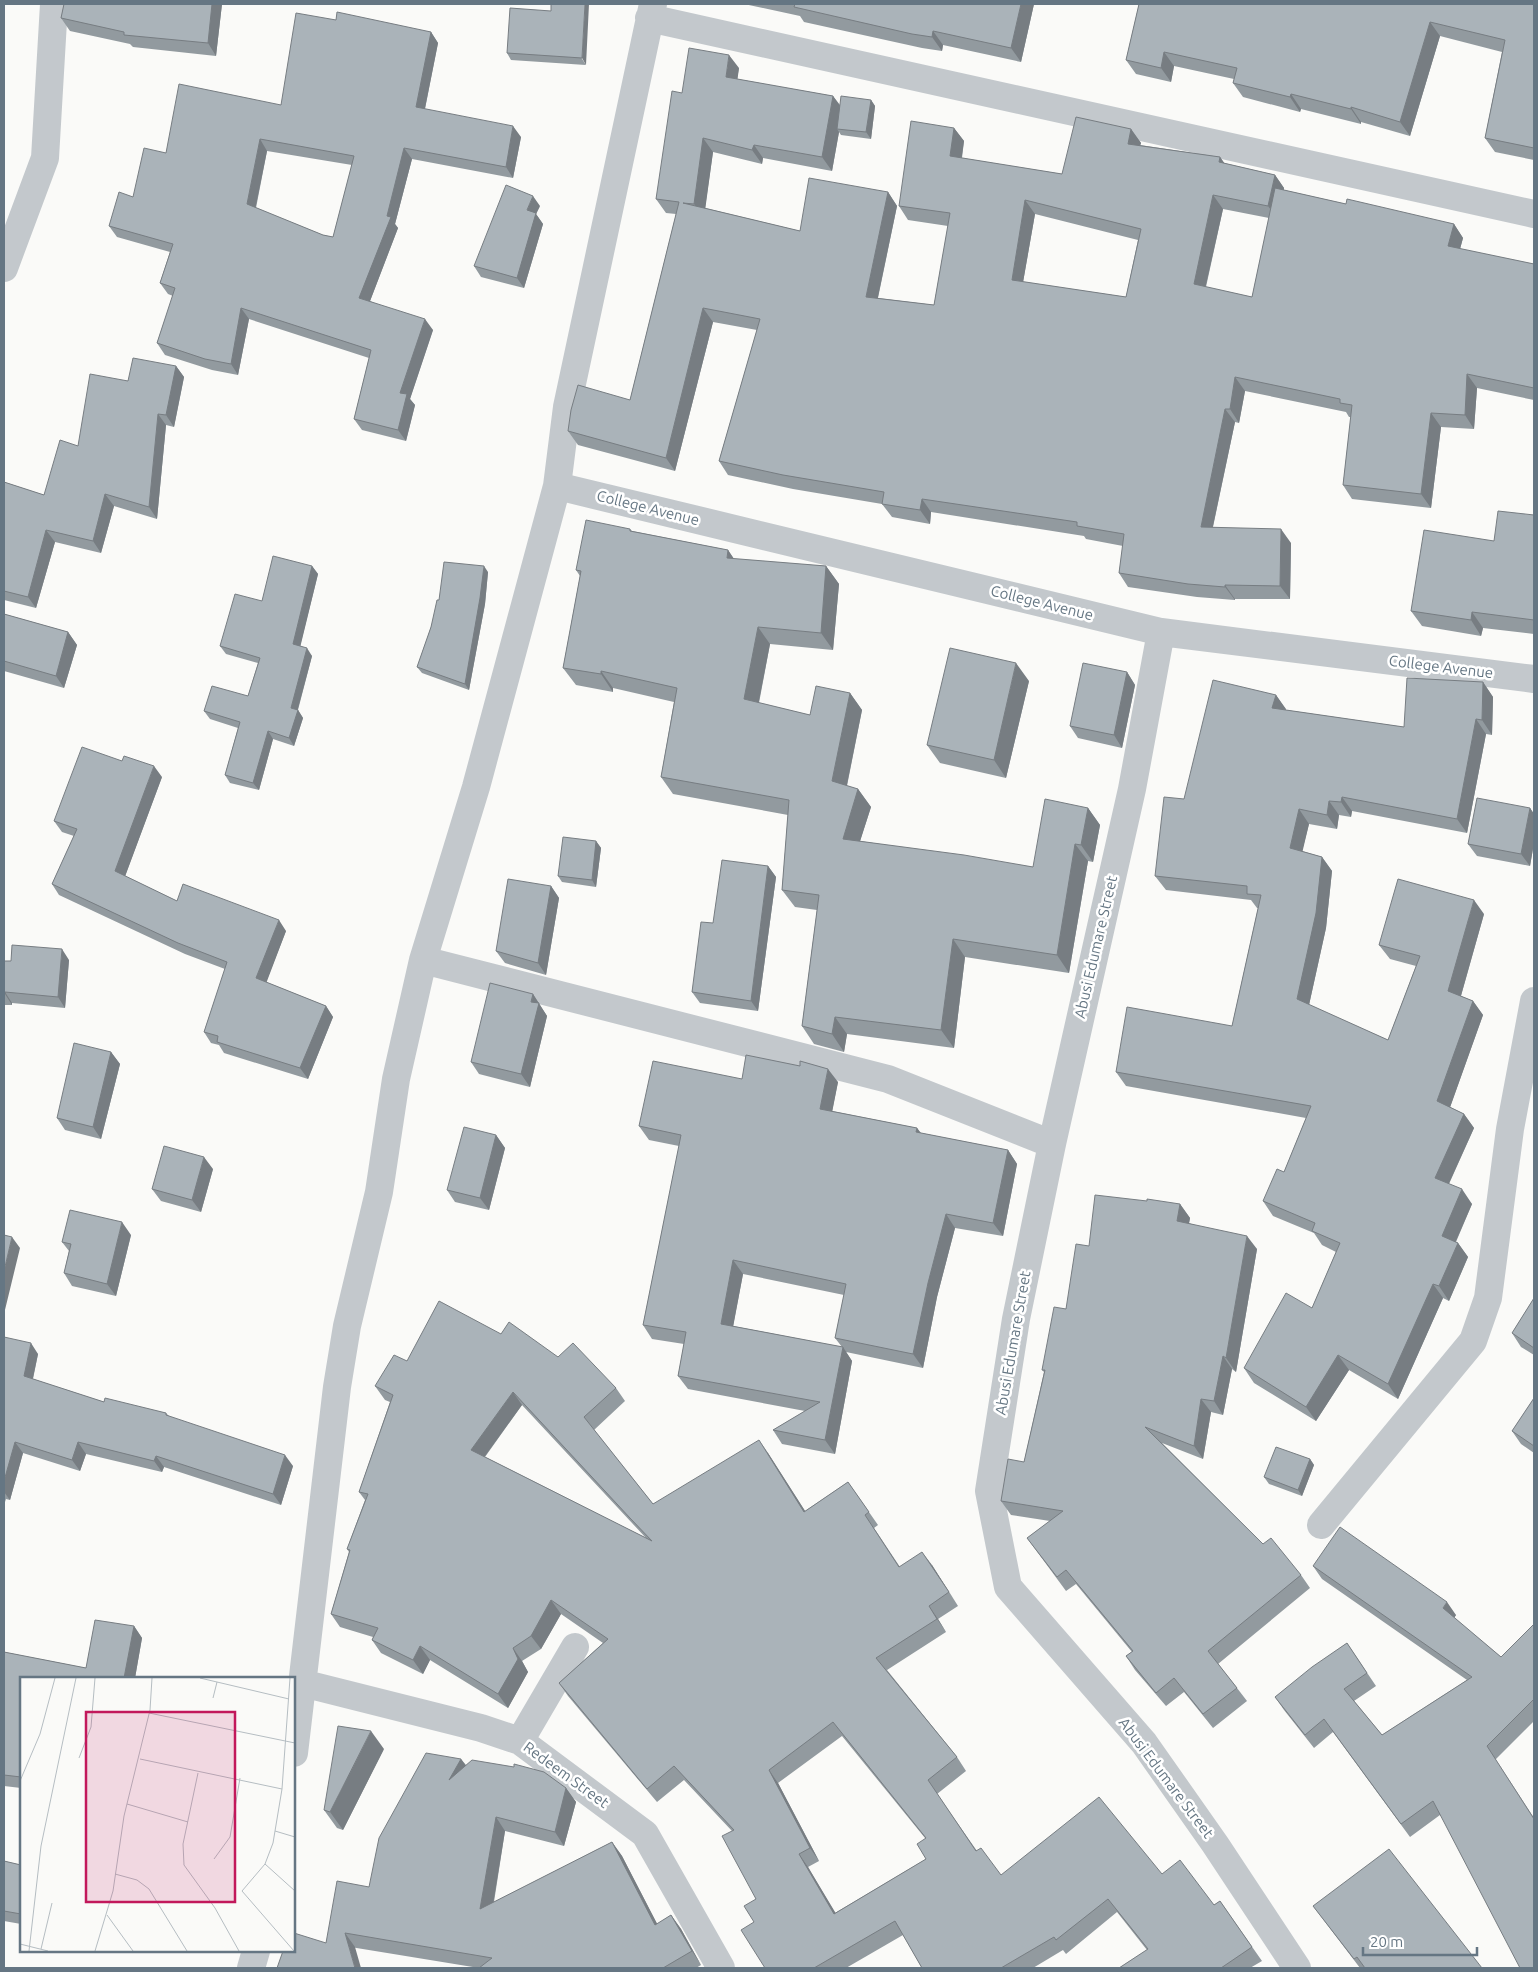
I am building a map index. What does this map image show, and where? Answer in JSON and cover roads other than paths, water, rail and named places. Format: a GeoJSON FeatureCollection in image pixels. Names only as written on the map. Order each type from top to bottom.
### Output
{"type":"FeatureCollection","features":[{"type":"Feature","properties":{"kind":"street"},"geometry":{"type":"LineString","coordinates":[[4,268],[45,158],[54,4]]}},
{"type":"Feature","properties":{"kind":"street"},"geometry":{"type":"LineString","coordinates":[[295,1744],[337,1387],[347,1326],[379,1192],[396,1079],[423,960],[476,787],[557,486],[567,407],[651,11],[1534,214]]}},
{"type":"Feature","properties":{"kind":"street","name":"College Avenue"},"geometry":{"type":"LineString","coordinates":[[557,486],[1161,632],[1534,679]]}},
{"type":"Feature","properties":{"kind":"street","name":"Abusi Edumare Street"},"geometry":{"type":"LineString","coordinates":[[1161,632],[1132,789],[1052,1144],[1012,1337],[989,1491],[1008,1587],[1144,1743],[1215,1844],[1297,1968]]}},
{"type":"Feature","properties":{"kind":"street"},"geometry":{"type":"LineString","coordinates":[[423,960],[888,1079],[1052,1144]]}},
{"type":"Feature","properties":{"kind":"street"},"geometry":{"type":"LineString","coordinates":[[1321,1525],[1472,1341],[1488,1298],[1510,1129],[1534,1001]]}},
{"type":"Feature","properties":{"kind":"street"},"geometry":{"type":"LineString","coordinates":[[520,1741],[575,1647]]}},
{"type":"Feature","properties":{"kind":"street","name":"Redeem Street"},"geometry":{"type":"LineString","coordinates":[[302,1682],[481,1728],[520,1741],[645,1834],[721,1968]]}},
{"type":"Feature","properties":{"kind":"street"},"geometry":{"type":"LineString","coordinates":[[251,1968],[256,1952]]}}]}
